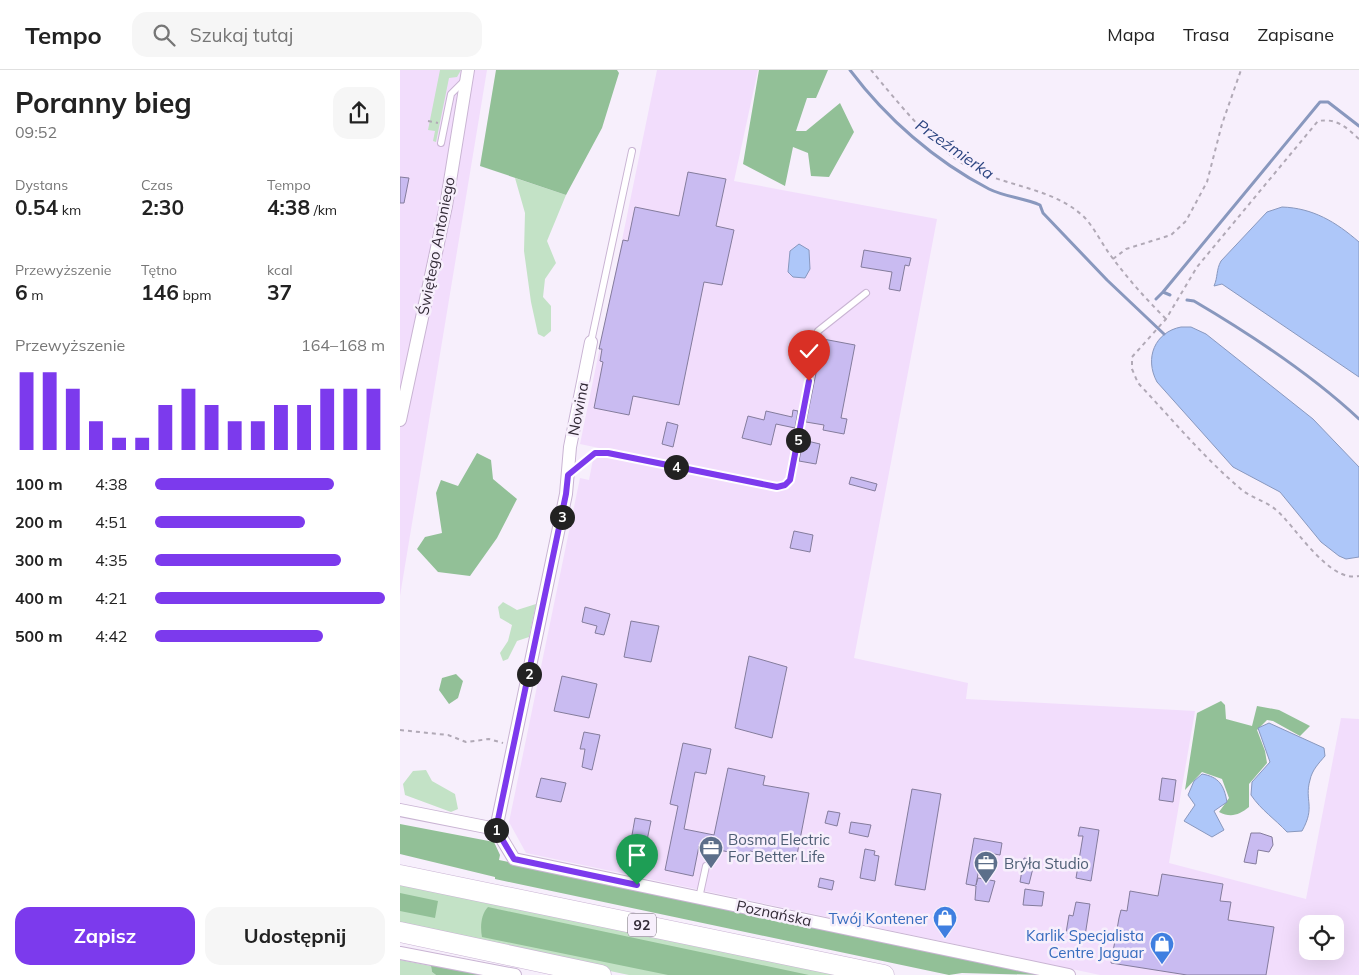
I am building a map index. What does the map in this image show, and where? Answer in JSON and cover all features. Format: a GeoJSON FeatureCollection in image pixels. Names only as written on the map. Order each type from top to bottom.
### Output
{"type":"FeatureCollection","features":[{"type":"Feature","properties":{"kind":"main road","name":"92"},"geometry":{"type":"LineString","coordinates":[[400,875],[884,975]]}},
{"type":"Feature","properties":{"kind":"main road"},"geometry":{"type":"LineString","coordinates":[[400,932],[601,975]]}},
{"type":"Feature","properties":{"kind":"street","name":"Świętego Antoniego"},"geometry":{"type":"LineString","coordinates":[[400,420],[446,206],[468,74]]}},
{"type":"Feature","properties":{"kind":"street","name":"Nowina"},"geometry":{"type":"LineString","coordinates":[[496,829],[566,494],[570,447],[591,342]]}},
{"type":"Feature","properties":{"kind":"street"},"geometry":{"type":"LineString","coordinates":[[400,810],[496,829]]}},
{"type":"Feature","properties":{"kind":"street","name":"Poznańska"},"geometry":{"type":"LineString","coordinates":[[496,829],[514,859],[1069,975]]}},
{"type":"Feature","properties":{"kind":"street"},"geometry":{"type":"LineString","coordinates":[[400,953],[515,975]]}},
{"type":"Feature","properties":{"kind":"lane"},"geometry":{"type":"LineString","coordinates":[[441,143],[451,94],[468,74]]}},
{"type":"Feature","properties":{"kind":"lane"},"geometry":{"type":"LineString","coordinates":[[591,342],[632,151]]}},
{"type":"Feature","properties":{"kind":"lane"},"geometry":{"type":"LineString","coordinates":[[568,475],[595,453],[608,453],[777,487],[785,485],[790,480],[818,331],[866,293]]}},
{"type":"Feature","properties":{"kind":"lane"},"geometry":{"type":"LineString","coordinates":[[699,898],[706,866]]}},
{"type":"Feature","properties":{"kind":"path"},"geometry":{"type":"LineString","coordinates":[[870,70],[907,114],[959,161],[970,168],[1010,185],[1053,197],[1085,218],[1137,291],[1166,319]]}},
{"type":"Feature","properties":{"kind":"path"},"geometry":{"type":"LineString","coordinates":[[1113,259],[1126,249],[1171,235],[1186,221],[1207,182],[1222,124],[1241,70]]}},
{"type":"Feature","properties":{"kind":"path"},"geometry":{"type":"LineString","coordinates":[[1359,139],[1342,124],[1330,119],[1318,121],[1197,267],[1166,319],[1132,357],[1132,369],[1138,383],[1226,476],[1245,492],[1275,509],[1312,552],[1346,575],[1359,576]]}},
{"type":"Feature","properties":{"kind":"path"},"geometry":{"type":"LineString","coordinates":[[400,730],[448,735],[466,742],[489,739],[513,745]]}},
{"type":"Feature","properties":{"kind":"shaded area"},"geometry":{"type":"Polygon","coordinates":[[[400,70],[487,70],[400,596],[400,70]]]}},
{"type":"Feature","properties":{"kind":"shaded area"},"geometry":{"type":"Polygon","coordinates":[[[657,70],[758,70],[734,181],[937,219],[854,658],[968,683],[966,699],[1195,711],[1169,863],[1306,899],[1341,718],[1359,719],[1359,975],[1100,975],[526,853],[509,822],[580,478],[589,480],[594,454],[777,491],[779,486],[580,444],[657,70]]]}},
{"type":"Feature","properties":{"kind":"green space"},"geometry":{"type":"Polygon","coordinates":[[[440,70],[461,70],[457,77],[449,78],[436,142],[433,141],[435,131],[428,130],[440,70]]]}},
{"type":"Feature","properties":{"kind":"green space"},"geometry":{"type":"Polygon","coordinates":[[[496,70],[617,70],[619,73],[602,128],[566,195],[480,166],[496,70]]]}},
{"type":"Feature","properties":{"kind":"green space"},"geometry":{"type":"Polygon","coordinates":[[[759,70],[828,70],[816,98],[807,98],[796,131],[806,131],[840,103],[854,132],[829,177],[811,176],[808,153],[793,147],[785,186],[743,164],[759,70]]]}},
{"type":"Feature","properties":{"kind":"green space"},"geometry":{"type":"Polygon","coordinates":[[[515,178],[566,195],[547,241],[556,263],[545,279],[543,297],[551,306],[551,331],[544,337],[538,334],[531,302],[524,251],[525,213],[515,178]]]}},
{"type":"Feature","properties":{"kind":"green space"},"geometry":{"type":"Polygon","coordinates":[[[477,453],[491,460],[493,479],[517,499],[497,538],[470,576],[438,572],[417,549],[425,537],[442,533],[436,493],[441,480],[458,486],[477,453]]]}},
{"type":"Feature","properties":{"kind":"green space"},"geometry":{"type":"Polygon","coordinates":[[[503,602],[517,610],[536,604],[529,637],[517,641],[508,659],[503,661],[500,653],[508,641],[512,625],[500,618],[498,607],[503,602]]]}},
{"type":"Feature","properties":{"kind":"green space"},"geometry":{"type":"Polygon","coordinates":[[[456,674],[463,681],[458,698],[449,704],[439,690],[442,678],[456,674]]]}},
{"type":"Feature","properties":{"kind":"green space"},"geometry":{"type":"Polygon","coordinates":[[[1221,701],[1225,705],[1226,719],[1252,726],[1257,706],[1279,710],[1310,726],[1300,736],[1273,721],[1267,720],[1257,730],[1265,751],[1267,763],[1249,784],[1249,807],[1238,814],[1231,815],[1219,812],[1229,798],[1222,779],[1202,772],[1185,790],[1197,713],[1221,701]]]}},
{"type":"Feature","properties":{"kind":"green space"},"geometry":{"type":"Polygon","coordinates":[[[426,770],[432,781],[455,794],[458,809],[451,812],[405,795],[403,784],[413,771],[426,770]]]}},
{"type":"Feature","properties":{"kind":"green space"},"geometry":{"type":"Polygon","coordinates":[[[400,824],[494,842],[500,855],[499,860],[1041,975],[962,973],[949,975],[495,879],[495,877],[400,854],[400,824]]]}},
{"type":"Feature","properties":{"kind":"green space"},"geometry":{"type":"Polygon","coordinates":[[[400,879],[857,975],[629,975],[400,927],[400,879]]]}},
{"type":"Feature","properties":{"kind":"green space"},"geometry":{"type":"Polygon","coordinates":[[[400,893],[438,901],[435,918],[400,911],[400,893]]]}},
{"type":"Feature","properties":{"kind":"green space"},"geometry":{"type":"Polygon","coordinates":[[[488,907],[809,975],[668,975],[482,937],[482,921],[488,907]]]}},
{"type":"Feature","properties":{"kind":"green space"},"geometry":{"type":"Polygon","coordinates":[[[400,960],[431,966],[432,972],[436,975],[400,975],[400,960]]]}},
{"type":"Feature","properties":{"kind":"green space"},"geometry":{"type":"Polygon","coordinates":[[[431,966],[485,975],[436,975],[432,972],[431,966]]]}},
{"type":"Feature","properties":{"kind":"water"},"geometry":{"type":"Polygon","coordinates":[[[1282,207],[1304,210],[1323,217],[1342,228],[1359,242],[1359,377],[1222,284],[1214,286],[1221,261],[1267,212],[1282,207]]]}},
{"type":"Feature","properties":{"kind":"water"},"geometry":{"type":"Polygon","coordinates":[[[799,244],[809,250],[810,269],[805,278],[793,277],[788,272],[790,251],[799,244]]]}},
{"type":"Feature","properties":{"kind":"water"},"geometry":{"type":"Polygon","coordinates":[[[1181,327],[1191,327],[1206,334],[1313,419],[1359,467],[1359,557],[1346,559],[1339,556],[1321,542],[1280,492],[1233,467],[1157,382],[1152,364],[1154,347],[1164,334],[1181,327]]]}},
{"type":"Feature","properties":{"kind":"water"},"geometry":{"type":"Polygon","coordinates":[[[1269,723],[1324,748],[1325,756],[1311,776],[1308,793],[1309,809],[1302,831],[1287,832],[1251,795],[1252,782],[1270,762],[1258,728],[1269,723]]]}},
{"type":"Feature","properties":{"kind":"water"},"geometry":{"type":"Polygon","coordinates":[[[1202,774],[1213,777],[1220,783],[1227,802],[1214,811],[1224,830],[1212,837],[1184,821],[1195,805],[1188,795],[1194,781],[1202,774]]]}},
{"type":"Feature","properties":{"kind":"building"},"geometry":{"type":"Polygon","coordinates":[[[688,172],[726,179],[716,226],[734,230],[722,285],[704,282],[679,405],[633,396],[629,415],[594,408],[603,362],[600,361],[602,349],[599,349],[623,240],[628,241],[635,207],[679,216],[688,172]]]}},
{"type":"Feature","properties":{"kind":"building"},"geometry":{"type":"Polygon","coordinates":[[[400,177],[409,178],[404,203],[400,203],[400,177]]]}},
{"type":"Feature","properties":{"kind":"building"},"geometry":{"type":"Polygon","coordinates":[[[864,250],[911,258],[909,266],[905,265],[900,291],[889,289],[892,272],[861,267],[864,250]]]}},
{"type":"Feature","properties":{"kind":"building"},"geometry":{"type":"Polygon","coordinates":[[[823,339],[855,345],[841,418],[847,419],[844,434],[823,430],[824,425],[806,422],[823,339]]]}},
{"type":"Feature","properties":{"kind":"building"},"geometry":{"type":"Polygon","coordinates":[[[793,410],[798,411],[795,428],[776,424],[771,445],[742,438],[748,416],[764,420],[766,411],[792,417],[793,410]]]}},
{"type":"Feature","properties":{"kind":"building"},"geometry":{"type":"Polygon","coordinates":[[[667,422],[678,425],[673,447],[662,444],[667,422]]]}},
{"type":"Feature","properties":{"kind":"building"},"geometry":{"type":"Polygon","coordinates":[[[803,440],[820,444],[816,464],[799,461],[803,440]]]}},
{"type":"Feature","properties":{"kind":"building"},"geometry":{"type":"Polygon","coordinates":[[[851,477],[877,484],[875,491],[849,484],[851,477]]]}},
{"type":"Feature","properties":{"kind":"building"},"geometry":{"type":"Polygon","coordinates":[[[794,531],[813,535],[810,552],[790,548],[794,531]]]}},
{"type":"Feature","properties":{"kind":"building"},"geometry":{"type":"Polygon","coordinates":[[[585,607],[610,614],[604,635],[595,633],[597,626],[582,622],[585,607]]]}},
{"type":"Feature","properties":{"kind":"building"},"geometry":{"type":"Polygon","coordinates":[[[631,621],[659,626],[651,662],[624,657],[631,621]]]}},
{"type":"Feature","properties":{"kind":"building"},"geometry":{"type":"Polygon","coordinates":[[[749,656],[787,667],[772,738],[735,728],[749,656]]]}},
{"type":"Feature","properties":{"kind":"building"},"geometry":{"type":"Polygon","coordinates":[[[562,676],[597,684],[589,718],[554,711],[562,676]]]}},
{"type":"Feature","properties":{"kind":"building"},"geometry":{"type":"Polygon","coordinates":[[[584,732],[600,735],[592,770],[582,767],[585,749],[580,749],[584,732]]]}},
{"type":"Feature","properties":{"kind":"building"},"geometry":{"type":"Polygon","coordinates":[[[683,743],[711,749],[706,774],[695,772],[684,829],[714,835],[728,768],[765,776],[763,785],[809,793],[796,860],[750,851],[749,856],[699,846],[693,876],[665,870],[678,806],[670,804],[683,743]]]}},
{"type":"Feature","properties":{"kind":"building"},"geometry":{"type":"Polygon","coordinates":[[[541,778],[566,783],[561,802],[536,797],[541,778]]]}},
{"type":"Feature","properties":{"kind":"building"},"geometry":{"type":"Polygon","coordinates":[[[1162,778],[1176,780],[1173,802],[1159,800],[1162,778]]]}},
{"type":"Feature","properties":{"kind":"building"},"geometry":{"type":"Polygon","coordinates":[[[912,789],[941,794],[925,890],[895,885],[912,789]]]}},
{"type":"Feature","properties":{"kind":"building"},"geometry":{"type":"Polygon","coordinates":[[[828,811],[840,813],[837,826],[825,823],[828,811]]]}},
{"type":"Feature","properties":{"kind":"building"},"geometry":{"type":"Polygon","coordinates":[[[635,818],[651,821],[646,845],[650,846],[646,865],[633,862],[634,859],[628,858],[635,818]]]}},
{"type":"Feature","properties":{"kind":"building"},"geometry":{"type":"Polygon","coordinates":[[[851,822],[871,825],[868,837],[849,833],[851,822]]]}},
{"type":"Feature","properties":{"kind":"building"},"geometry":{"type":"Polygon","coordinates":[[[1080,827],[1099,830],[1091,881],[1076,878],[1083,836],[1078,836],[1080,827]]]}},
{"type":"Feature","properties":{"kind":"building"},"geometry":{"type":"Polygon","coordinates":[[[1251,833],[1260,833],[1272,837],[1273,845],[1269,852],[1258,850],[1256,864],[1244,862],[1251,833]]]}},
{"type":"Feature","properties":{"kind":"building"},"geometry":{"type":"Polygon","coordinates":[[[974,838],[1002,843],[1000,855],[982,852],[976,885],[978,878],[995,881],[989,902],[975,900],[976,886],[966,884],[974,838]]]}},
{"type":"Feature","properties":{"kind":"building"},"geometry":{"type":"Polygon","coordinates":[[[865,849],[875,851],[874,855],[879,856],[875,881],[860,878],[865,849]]]}},
{"type":"Feature","properties":{"kind":"building"},"geometry":{"type":"Polygon","coordinates":[[[1024,858],[1035,860],[1029,884],[1020,882],[1024,858]]]}},
{"type":"Feature","properties":{"kind":"building"},"geometry":{"type":"Polygon","coordinates":[[[1162,874],[1223,884],[1220,901],[1231,902],[1228,920],[1274,927],[1266,975],[1187,975],[1111,963],[1121,910],[1127,911],[1130,891],[1158,896],[1162,874]]]}},
{"type":"Feature","properties":{"kind":"building"},"geometry":{"type":"Polygon","coordinates":[[[820,878],[834,881],[832,890],[818,887],[820,878]]]}},
{"type":"Feature","properties":{"kind":"building"},"geometry":{"type":"Polygon","coordinates":[[[1025,889],[1044,892],[1042,906],[1023,905],[1025,889]]]}},
{"type":"Feature","properties":{"kind":"building"},"geometry":{"type":"Polygon","coordinates":[[[1076,902],[1090,904],[1085,936],[1066,933],[1069,915],[1073,916],[1076,902]]]}},
{"type":"Feature","properties":{"kind":"waterway","name":"Przeźmierka"},"geometry":{"type":"LineString","coordinates":[[850,70],[879,105],[931,152],[969,178],[995,192],[1040,205],[1043,213],[1107,280],[1164,334]]}},
{"type":"Feature","properties":{"kind":"waterway"},"geometry":{"type":"LineString","coordinates":[[1163,292],[1320,102],[1328,102],[1359,126]]}},
{"type":"Feature","properties":{"kind":"waterway","name":"Przeźmierka"},"geometry":{"type":"LineString","coordinates":[[1156,299],[1163,292],[1170,295]]}},
{"type":"Feature","properties":{"kind":"waterway","name":"Przeźmierka"},"geometry":{"type":"LineString","coordinates":[[1187,300],[1194,301],[1280,356],[1359,419]]}},
{"type":"Feature","properties":{"kind":"place","name":"Bosma Electric For Better Life"},"geometry":{"type":"Point","coordinates":[711,869]}},
{"type":"Feature","properties":{"kind":"place","name":"Bryła Studio"},"geometry":{"type":"Point","coordinates":[986,884]}},
{"type":"Feature","properties":{"kind":"place","name":"Twój Kontener"},"geometry":{"type":"Point","coordinates":[945,939]}},
{"type":"Feature","properties":{"kind":"place","name":"Karlik Specjalista Centre Jaguar"},"geometry":{"type":"Point","coordinates":[1162,965]}},
{"type":"Feature","properties":{"kind":"route"},"geometry":{"type":"LineString","coordinates":[[637,885],[514,859],[496,829],[566,494],[568,475],[584,460],[595,453],[608,453],[777,487],[785,485],[790,480],[809,381]]}}]}
